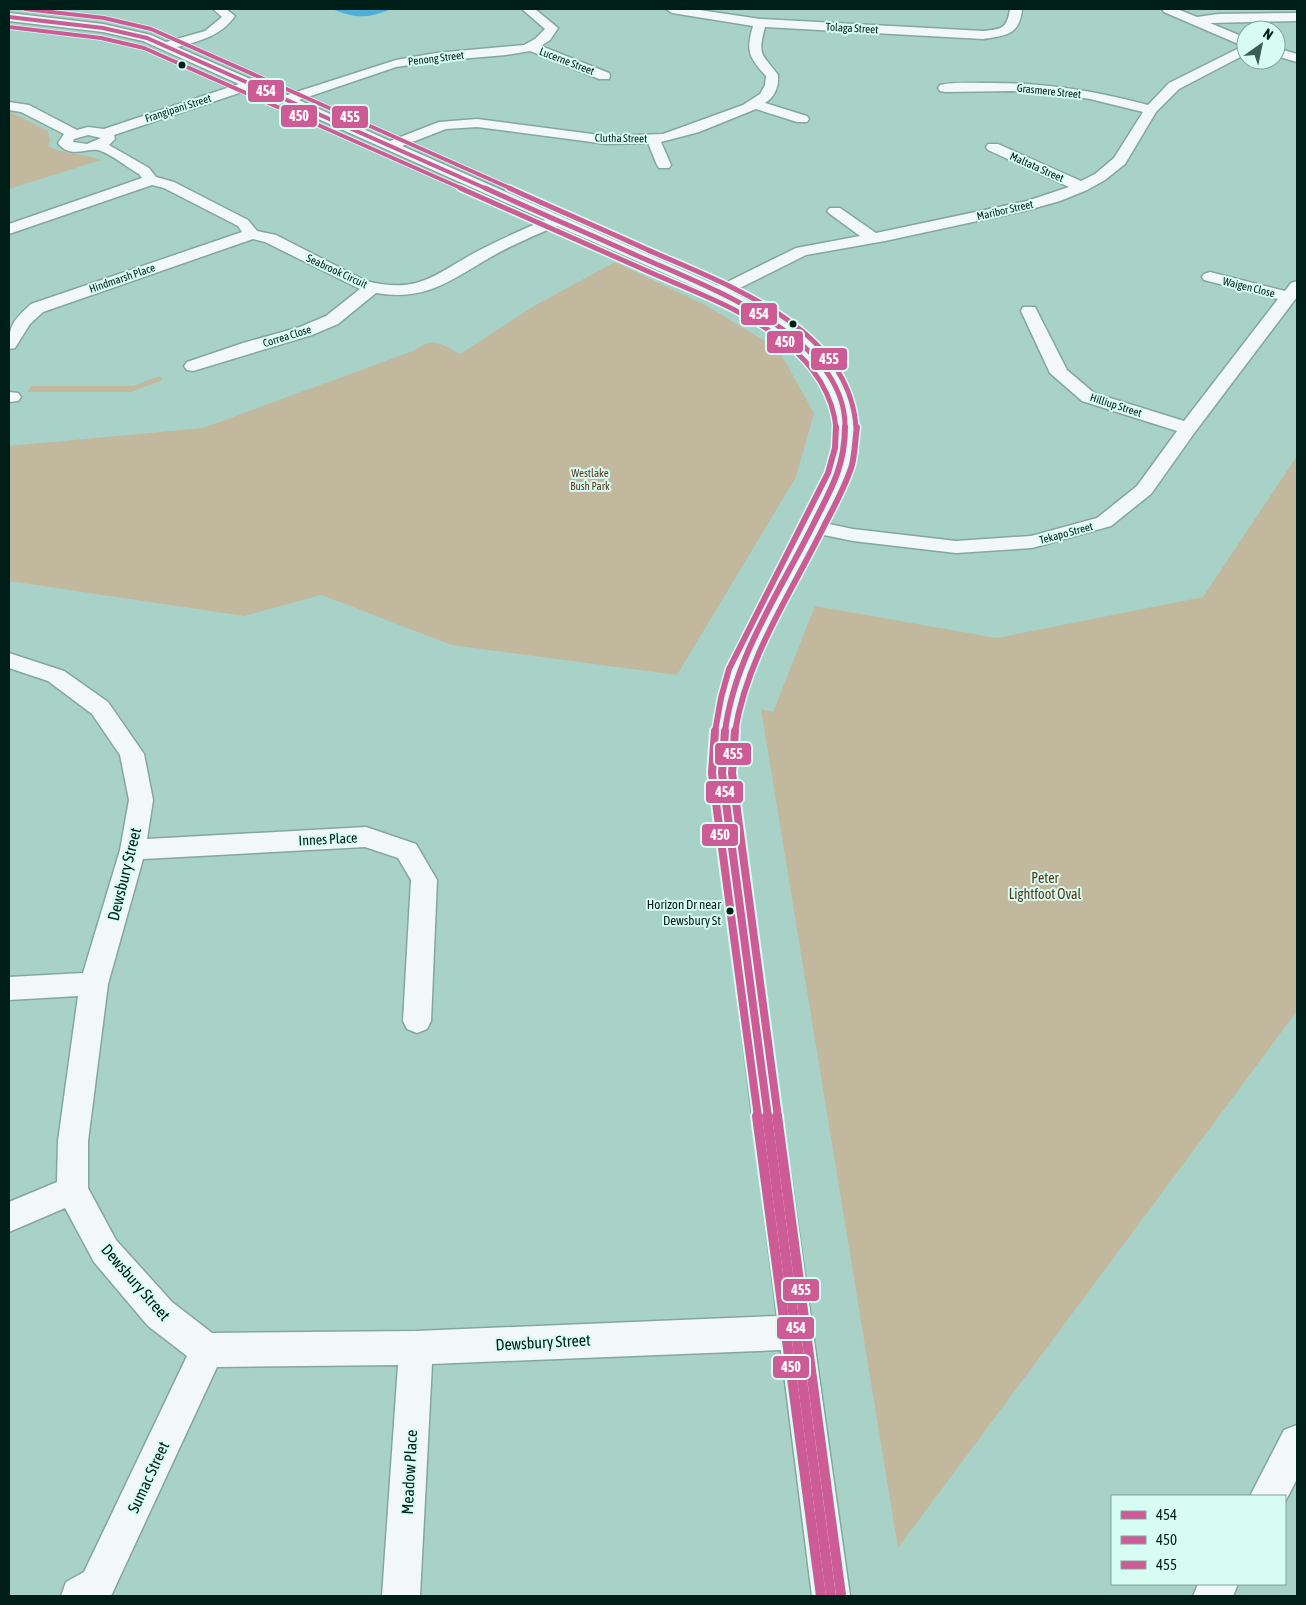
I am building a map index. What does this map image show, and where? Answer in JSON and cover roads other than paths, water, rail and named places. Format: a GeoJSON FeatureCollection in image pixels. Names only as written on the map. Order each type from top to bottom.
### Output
{"type":"FeatureCollection","features":[{"type":"Feature","properties":{"kind":"street"},"geometry":{"type":"LineString","coordinates":[[166,46],[212,32],[224,25],[228,16],[219,9]]}},
{"type":"Feature","properties":{"kind":"street","name":"Penong Street"},"geometry":{"type":"LineString","coordinates":[[287,100],[402,62],[429,57],[497,52],[529,46],[547,37],[552,28],[528,9]]}},
{"type":"Feature","properties":{"kind":"street","name":"Tolaga Street"},"geometry":{"type":"LineString","coordinates":[[672,9],[760,23],[983,35],[1001,33],[1010,29],[1015,24],[1016,9]]}},
{"type":"Feature","properties":{"kind":"street"},"geometry":{"type":"LineString","coordinates":[[1168,9],[1236,39]]}},
{"type":"Feature","properties":{"kind":"street"},"geometry":{"type":"LineString","coordinates":[[1195,21],[1218,18],[1297,17]]}},
{"type":"Feature","properties":{"kind":"street"},"geometry":{"type":"LineString","coordinates":[[9,18],[124,32],[166,46],[719,292],[771,320],[805,346],[823,366],[835,386],[846,423],[846,442],[842,462],[812,527],[741,665],[729,699],[723,736],[722,773],[831,1596]]}},
{"type":"Feature","properties":{"kind":"street","name":"Clutha Street"},"geometry":{"type":"LineString","coordinates":[[390,146],[444,125],[477,123],[607,140],[664,138],[694,129],[754,104],[765,97],[772,86],[772,74],[758,60],[753,48],[760,23]]}},
{"type":"Feature","properties":{"kind":"street","name":"Lucerne Street"},"geometry":{"type":"LineString","coordinates":[[529,46],[604,76]]}},
{"type":"Feature","properties":{"kind":"street","name":"Maribor Street"},"geometry":{"type":"LineString","coordinates":[[719,292],[802,251],[874,238],[1028,205],[1055,198],[1082,187],[1100,177],[1120,161],[1150,110],[1174,86],[1236,54]]}},
{"type":"Feature","properties":{"kind":"street","name":"Frangipani Street"},"geometry":{"type":"LineString","coordinates":[[101,139],[252,84]]}},
{"type":"Feature","properties":{"kind":"street","name":"Grasmere Street"},"geometry":{"type":"LineString","coordinates":[[945,88],[997,86],[1054,89],[1110,99],[1150,110]]}},
{"type":"Feature","properties":{"kind":"street"},"geometry":{"type":"LineString","coordinates":[[754,104],[802,119]]}},
{"type":"Feature","properties":{"kind":"street"},"geometry":{"type":"LineString","coordinates":[[9,106],[24,108],[75,134],[95,131],[101,139]]}},
{"type":"Feature","properties":{"kind":"street","name":"Seabrook Circuit"},"geometry":{"type":"LineString","coordinates":[[101,139],[111,151],[144,171],[151,180],[169,185],[243,223],[252,234],[270,238],[360,284],[372,288],[392,290],[413,289],[445,279],[497,248],[556,221]]}},
{"type":"Feature","properties":{"kind":"street"},"geometry":{"type":"LineString","coordinates":[[653,139],[664,165]]}},
{"type":"Feature","properties":{"kind":"street","name":"Maltata Street"},"geometry":{"type":"LineString","coordinates":[[993,148],[1082,187]]}},
{"type":"Feature","properties":{"kind":"street"},"geometry":{"type":"LineString","coordinates":[[9,229],[151,180]]}},
{"type":"Feature","properties":{"kind":"street"},"geometry":{"type":"LineString","coordinates":[[835,211],[874,238]]}},
{"type":"Feature","properties":{"kind":"street","name":"Hindmarsh Place"},"geometry":{"type":"LineString","coordinates":[[9,344],[23,321],[37,308],[252,234]]}},
{"type":"Feature","properties":{"kind":"street","name":"Waigen Close"},"geometry":{"type":"LineString","coordinates":[[1210,277],[1293,291]]}},
{"type":"Feature","properties":{"kind":"street","name":"Correa Close"},"geometry":{"type":"LineString","coordinates":[[193,366],[323,324],[332,320],[372,288]]}},
{"type":"Feature","properties":{"kind":"street","name":"Tekapo Street"},"geometry":{"type":"LineString","coordinates":[[812,527],[853,535],[956,547],[1032,542],[1104,522],[1144,490],[1188,428],[1293,291]]}},
{"type":"Feature","properties":{"kind":"street","name":"Hilliup Street"},"geometry":{"type":"LineString","coordinates":[[1029,311],[1059,373],[1088,397],[1188,428]]}},
{"type":"Feature","properties":{"kind":"street","name":"Dewsbury Street"},"geometry":{"type":"LineString","coordinates":[[9,660],[56,676],[100,708],[132,754],[141,800],[133,850],[94,984],[73,1141],[72,1190],[105,1251],[160,1314],[207,1350],[416,1348],[748,1333],[796,1333]]}},
{"type":"Feature","properties":{"kind":"street","name":"Innes Place"},"geometry":{"type":"LineString","coordinates":[[133,850],[366,837],[407,851],[424,880],[417,1021]]}},
{"type":"Feature","properties":{"kind":"street"},"geometry":{"type":"LineString","coordinates":[[9,988],[94,984]]}},
{"type":"Feature","properties":{"kind":"street"},"geometry":{"type":"LineString","coordinates":[[9,1217],[72,1190]]}},
{"type":"Feature","properties":{"kind":"street","name":"Meadow Place"},"geometry":{"type":"LineString","coordinates":[[401,1596],[416,1348]]}},
{"type":"Feature","properties":{"kind":"street","name":"Sumac Street"},"geometry":{"type":"LineString","coordinates":[[80,1596],[97,1585],[207,1350]]}},
{"type":"Feature","properties":{"kind":"street"},"geometry":{"type":"LineString","coordinates":[[1269,1495],[1297,1443]]}},
{"type":"Feature","properties":{"kind":"street"},"geometry":{"type":"LineString","coordinates":[[1212,1596],[1218,1585]]}},
{"type":"Feature","properties":{"kind":"water"},"geometry":{"type":"Polygon","coordinates":[[[332,9],[389,10],[373,15],[354,16],[332,9]]]}},
{"type":"Feature","properties":{"kind":"place","name":"Horizon Dr near Dewsbury St"},"geometry":{"type":"Point","coordinates":[730,911]}},
{"type":"Feature","properties":{"kind":"park label","name":"Westlake Bush Park"},"geometry":{"type":"Point","coordinates":[590,479]}},
{"type":"Feature","properties":{"kind":"park label","name":"Peter Lightfoot Oval"},"geometry":{"type":"Point","coordinates":[1045,886]}}]}
